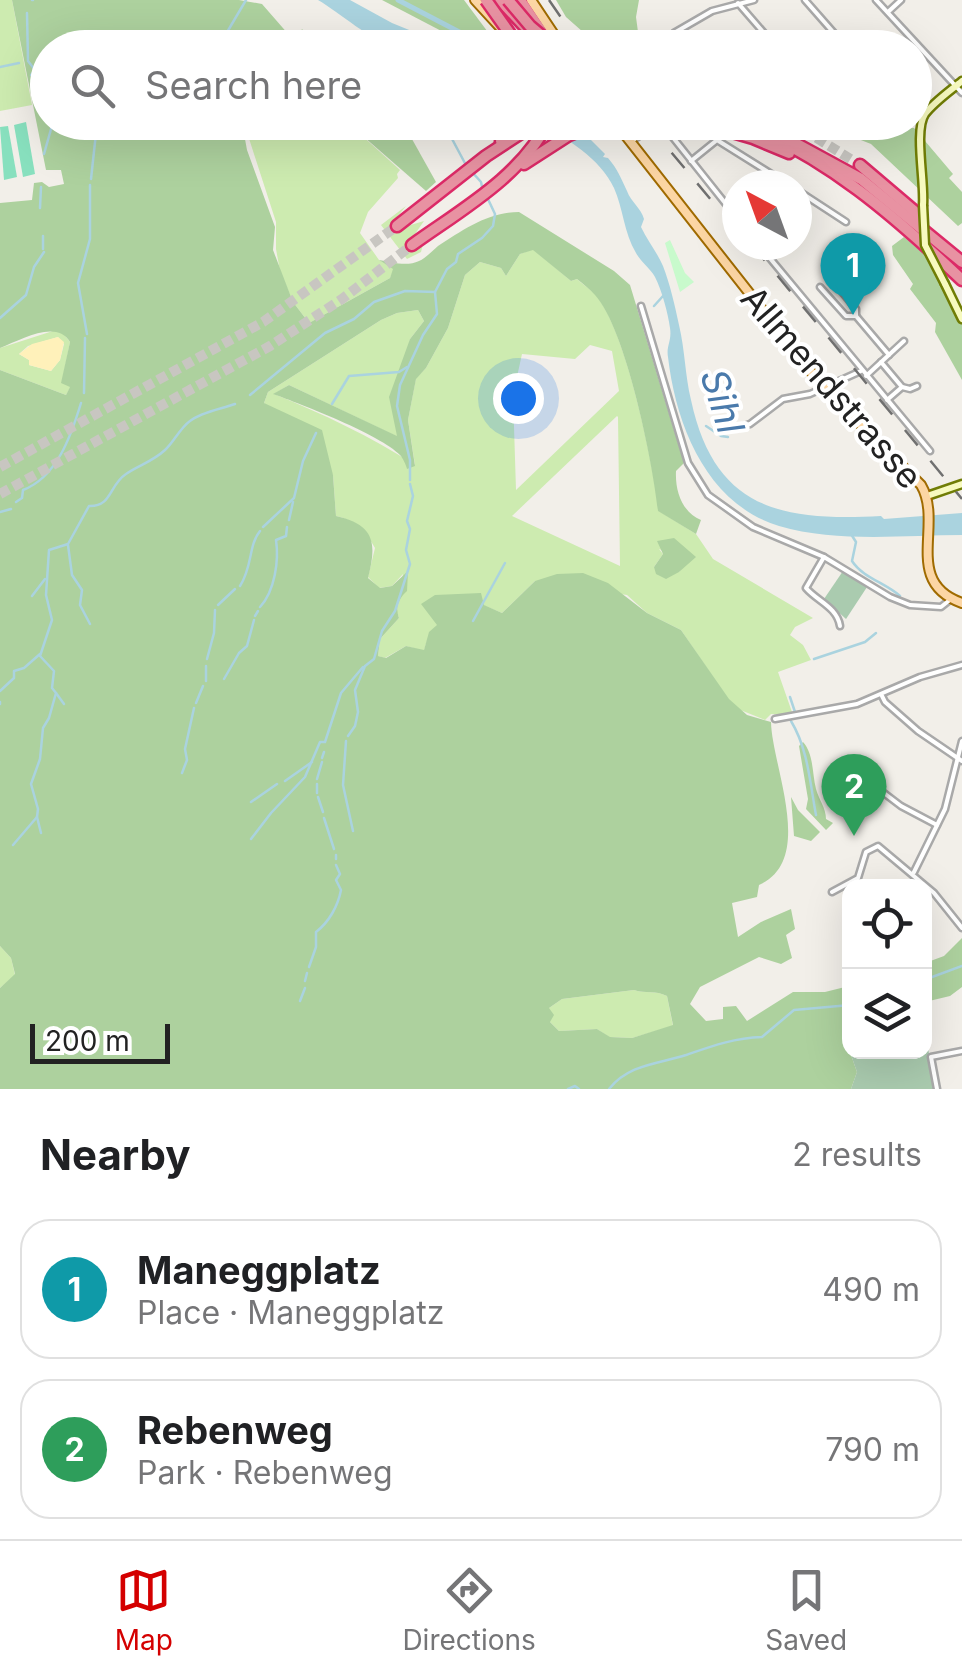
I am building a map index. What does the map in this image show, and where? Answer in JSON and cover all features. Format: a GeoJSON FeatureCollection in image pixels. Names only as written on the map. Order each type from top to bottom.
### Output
{"type":"FeatureCollection","features":[{"type":"Feature","properties":{"kind":"highway"},"geometry":{"type":"LineString","coordinates":[[486,0],[508,30]]}},
{"type":"Feature","properties":{"kind":"highway"},"geometry":{"type":"LineString","coordinates":[[500,0],[533,30]]}},
{"type":"Feature","properties":{"kind":"highway"},"geometry":{"type":"LineString","coordinates":[[508,0],[534,30]]}},
{"type":"Feature","properties":{"kind":"highway"},"geometry":{"type":"LineString","coordinates":[[520,0],[541,30]]}},
{"type":"Feature","properties":{"kind":"highway"},"geometry":{"type":"LineString","coordinates":[[486,156],[500,140]]}},
{"type":"Feature","properties":{"kind":"highway"},"geometry":{"type":"LineString","coordinates":[[397,226],[510,140]]}},
{"type":"Feature","properties":{"kind":"highway"},"geometry":{"type":"LineString","coordinates":[[494,184],[538,140]]}},
{"type":"Feature","properties":{"kind":"highway"},"geometry":{"type":"LineString","coordinates":[[412,245],[560,140]]}},
{"type":"Feature","properties":{"kind":"highway"},"geometry":{"type":"LineString","coordinates":[[756,140],[848,183]]}},
{"type":"Feature","properties":{"kind":"highway"},"geometry":{"type":"LineString","coordinates":[[778,140],[848,183],[895,218],[962,280]]}},
{"type":"Feature","properties":{"kind":"highway"},"geometry":{"type":"LineString","coordinates":[[790,140],[861,179],[962,262]]}},
{"type":"Feature","properties":{"kind":"highway"},"geometry":{"type":"LineString","coordinates":[[860,165],[906,203],[962,262]]}},
{"type":"Feature","properties":{"kind":"main road"},"geometry":{"type":"LineString","coordinates":[[475,0],[500,30]]}},
{"type":"Feature","properties":{"kind":"main road"},"geometry":{"type":"LineString","coordinates":[[530,0],[544,30]]}},
{"type":"Feature","properties":{"kind":"main road"},"geometry":{"type":"LineString","coordinates":[[932,107],[960,87]]}},
{"type":"Feature","properties":{"kind":"main road"},"geometry":{"type":"LineString","coordinates":[[921,140],[924,245],[962,319]]}},
{"type":"Feature","properties":{"kind":"main road","name":"Allmendstrasse"},"geometry":{"type":"LineString","coordinates":[[631,142],[822,387],[918,480],[927,496],[927,540],[933,581],[951,599]]}},
{"type":"Feature","properties":{"kind":"main road"},"geometry":{"type":"LineString","coordinates":[[927,496],[962,484]]}},
{"type":"Feature","properties":{"kind":"main road"},"geometry":{"type":"LineString","coordinates":[[951,599],[962,603]]}},
{"type":"Feature","properties":{"kind":"street"},"geometry":{"type":"LineString","coordinates":[[679,30],[712,12],[754,0]]}},
{"type":"Feature","properties":{"kind":"street"},"geometry":{"type":"LineString","coordinates":[[805,0],[831,30]]}},
{"type":"Feature","properties":{"kind":"street"},"geometry":{"type":"LineString","coordinates":[[876,0],[905,30]]}},
{"type":"Feature","properties":{"kind":"street"},"geometry":{"type":"LineString","coordinates":[[888,12],[901,0]]}},
{"type":"Feature","properties":{"kind":"street"},"geometry":{"type":"LineString","coordinates":[[738,3],[761,30]]}},
{"type":"Feature","properties":{"kind":"street"},"geometry":{"type":"LineString","coordinates":[[932,58],[960,87]]}},
{"type":"Feature","properties":{"kind":"street"},"geometry":{"type":"LineString","coordinates":[[676,140],[722,199]]}},
{"type":"Feature","properties":{"kind":"street"},"geometry":{"type":"LineString","coordinates":[[691,161],[716,140],[765,170]]}},
{"type":"Feature","properties":{"kind":"street"},"geometry":{"type":"LineString","coordinates":[[812,200],[846,222]]}},
{"type":"Feature","properties":{"kind":"street"},"geometry":{"type":"LineString","coordinates":[[771,260],[930,451]]}},
{"type":"Feature","properties":{"kind":"street"},"geometry":{"type":"LineString","coordinates":[[834,282],[889,355]]}},
{"type":"Feature","properties":{"kind":"street"},"geometry":{"type":"LineString","coordinates":[[820,287],[846,316],[856,316]]}},
{"type":"Feature","properties":{"kind":"street"},"geometry":{"type":"LineString","coordinates":[[641,306],[688,463],[700,486],[717,503],[753,526],[824,557],[904,604],[941,608],[951,599]]}},
{"type":"Feature","properties":{"kind":"street"},"geometry":{"type":"LineString","coordinates":[[866,376],[904,341]]}},
{"type":"Feature","properties":{"kind":"street"},"geometry":{"type":"LineString","coordinates":[[881,362],[902,387],[916,386]]}},
{"type":"Feature","properties":{"kind":"street"},"geometry":{"type":"LineString","coordinates":[[738,428],[750,424],[783,399],[804,396],[862,371]]}},
{"type":"Feature","properties":{"kind":"street"},"geometry":{"type":"LineString","coordinates":[[887,400],[902,387]]}},
{"type":"Feature","properties":{"kind":"street"},"geometry":{"type":"LineString","coordinates":[[824,557],[806,588],[828,605],[840,626]]}},
{"type":"Feature","properties":{"kind":"street"},"geometry":{"type":"LineString","coordinates":[[775,720],[857,704],[920,677],[962,665]]}},
{"type":"Feature","properties":{"kind":"street"},"geometry":{"type":"LineString","coordinates":[[882,696],[918,731],[959,760]]}},
{"type":"Feature","properties":{"kind":"street"},"geometry":{"type":"LineString","coordinates":[[913,872],[948,797],[962,741]]}},
{"type":"Feature","properties":{"kind":"street"},"geometry":{"type":"LineString","coordinates":[[854,772],[901,806],[937,825]]}},
{"type":"Feature","properties":{"kind":"street"},"geometry":{"type":"LineString","coordinates":[[832,892],[858,878],[866,852],[874,846],[882,848],[913,872],[962,928]]}},
{"type":"Feature","properties":{"kind":"street"},"geometry":{"type":"LineString","coordinates":[[937,1089],[930,1057],[962,1051]]}},
{"type":"Feature","properties":{"kind":"green space"},"geometry":{"type":"Polygon","coordinates":[[[0,0],[12,0],[30,105],[0,111],[0,0]]]}},
{"type":"Feature","properties":{"kind":"green space"},"geometry":{"type":"Polygon","coordinates":[[[12,0],[239,0],[262,4],[285,30],[30,30],[30,90],[12,0]]]}},
{"type":"Feature","properties":{"kind":"green space"},"geometry":{"type":"Polygon","coordinates":[[[382,0],[464,0],[486,30],[439,30],[382,0]]]}},
{"type":"Feature","properties":{"kind":"green space"},"geometry":{"type":"Polygon","coordinates":[[[556,0],[639,0],[638,30],[581,30],[566,17],[556,0]]]}},
{"type":"Feature","properties":{"kind":"green space"},"geometry":{"type":"Polygon","coordinates":[[[26,122],[35,174],[23,177],[14,125],[26,122]]]}},
{"type":"Feature","properties":{"kind":"green space"},"geometry":{"type":"Polygon","coordinates":[[[8,126],[17,177],[4,180],[0,127],[8,126]]]}},
{"type":"Feature","properties":{"kind":"green space"},"geometry":{"type":"Polygon","coordinates":[[[40,140],[245,140],[275,227],[273,250],[293,302],[309,323],[390,278],[393,269],[379,260],[414,263],[466,228],[508,213],[519,212],[630,285],[684,463],[676,471],[678,493],[689,512],[701,520],[696,534],[658,511],[636,398],[606,312],[577,279],[571,281],[533,250],[520,254],[506,276],[501,268],[480,262],[465,275],[448,328],[416,379],[408,420],[415,466],[407,469],[400,455],[359,430],[273,394],[289,385],[397,436],[389,397],[410,339],[424,321],[418,310],[381,320],[268,392],[264,403],[322,430],[333,475],[336,516],[359,525],[370,537],[368,578],[380,588],[392,586],[408,571],[407,591],[398,606],[399,618],[380,639],[378,656],[386,658],[406,646],[424,650],[429,632],[437,625],[421,604],[435,595],[481,593],[484,605],[502,613],[535,581],[557,574],[583,573],[608,583],[647,613],[681,630],[729,699],[747,715],[771,722],[787,811],[785,855],[776,873],[759,885],[757,897],[732,903],[738,937],[791,909],[795,929],[786,935],[792,958],[781,964],[759,957],[700,987],[690,1004],[706,1021],[723,1019],[723,1007],[736,1006],[747,1021],[793,992],[842,988],[842,1059],[852,1059],[857,1072],[851,1089],[0,1089],[0,988],[15,974],[11,958],[0,946],[0,370],[66,395],[70,387],[61,383],[70,342],[64,335],[47,332],[0,348],[0,203],[32,200],[34,183],[42,182],[49,187],[64,184],[61,170],[46,170],[40,140]],[[634,990],[562,999],[549,1008],[554,1015],[550,1022],[559,1031],[597,1029],[610,1037],[632,1038],[673,1025],[667,996],[634,990]]]}},
{"type":"Feature","properties":{"kind":"green space"},"geometry":{"type":"Polygon","coordinates":[[[249,140],[367,140],[400,170],[398,178],[368,212],[360,233],[379,260],[394,269],[390,278],[309,323],[293,302],[280,271],[276,222],[249,140]]]}},
{"type":"Feature","properties":{"kind":"green space"},"geometry":{"type":"Polygon","coordinates":[[[368,140],[413,140],[436,182],[426,191],[368,140]]]}},
{"type":"Feature","properties":{"kind":"green space"},"geometry":{"type":"Polygon","coordinates":[[[861,140],[924,140],[953,174],[949,178],[962,192],[962,223],[958,226],[871,144],[861,140]]]}},
{"type":"Feature","properties":{"kind":"green space"},"geometry":{"type":"Polygon","coordinates":[[[406,206],[392,223],[394,230],[424,221],[408,244],[411,249],[423,244],[421,252],[407,259],[381,225],[406,206]]]}},
{"type":"Feature","properties":{"kind":"green space"},"geometry":{"type":"Polygon","coordinates":[[[904,237],[925,255],[962,321],[962,380],[935,332],[936,323],[910,289],[913,284],[893,255],[892,246],[904,237]]]}},
{"type":"Feature","properties":{"kind":"green space"},"geometry":{"type":"Polygon","coordinates":[[[670,240],[685,273],[694,282],[680,292],[665,243],[670,240]]]}},
{"type":"Feature","properties":{"kind":"green space"},"geometry":{"type":"Polygon","coordinates":[[[533,249],[571,281],[577,279],[593,292],[606,311],[636,398],[659,511],[696,534],[713,559],[813,618],[795,627],[790,635],[803,645],[811,660],[778,672],[793,715],[771,714],[765,720],[738,709],[681,630],[647,613],[627,595],[535,581],[502,613],[483,605],[446,620],[433,631],[424,651],[406,646],[385,658],[378,656],[380,639],[399,618],[403,574],[392,586],[379,588],[368,577],[375,548],[359,527],[336,516],[333,475],[264,403],[268,392],[381,320],[418,310],[424,321],[410,339],[398,437],[289,385],[274,394],[346,426],[415,465],[408,420],[416,378],[426,368],[448,328],[465,275],[480,262],[501,268],[506,276],[520,254],[533,249]],[[590,345],[575,359],[522,354],[513,395],[516,490],[619,391],[612,351],[590,345]],[[617,416],[512,516],[620,566],[618,417],[617,416]],[[659,549],[663,554],[654,567],[679,572],[687,562],[659,549]]]}},
{"type":"Feature","properties":{"kind":"green space"},"geometry":{"type":"Polygon","coordinates":[[[56,330],[62,332],[70,342],[62,382],[71,386],[66,395],[0,370],[0,348],[56,330]],[[58,337],[28,346],[19,354],[29,360],[29,365],[51,371],[60,360],[64,344],[58,337]]]}},
{"type":"Feature","properties":{"kind":"green space"},"geometry":{"type":"Polygon","coordinates":[[[674,538],[696,557],[666,579],[656,574],[654,567],[663,554],[657,541],[674,538]]]}},
{"type":"Feature","properties":{"kind":"green space"},"geometry":{"type":"Polygon","coordinates":[[[843,571],[867,587],[846,619],[824,599],[843,571]]]}},
{"type":"Feature","properties":{"kind":"green space"},"geometry":{"type":"Polygon","coordinates":[[[803,742],[811,758],[826,819],[833,823],[826,830],[806,809],[808,799],[799,746],[803,742]]]}},
{"type":"Feature","properties":{"kind":"green space"},"geometry":{"type":"Polygon","coordinates":[[[791,797],[820,832],[811,841],[794,836],[791,797]]]}},
{"type":"Feature","properties":{"kind":"green space"},"geometry":{"type":"Polygon","coordinates":[[[962,938],[962,987],[950,996],[932,1000],[932,960],[944,956],[962,938]]]}},
{"type":"Feature","properties":{"kind":"green space"},"geometry":{"type":"Polygon","coordinates":[[[0,946],[11,958],[15,975],[0,988],[0,946]]]}},
{"type":"Feature","properties":{"kind":"green space"},"geometry":{"type":"Polygon","coordinates":[[[634,990],[667,996],[673,1026],[632,1038],[609,1037],[597,1029],[559,1031],[550,1022],[549,1008],[562,999],[634,990]]]}},
{"type":"Feature","properties":{"kind":"green space"},"geometry":{"type":"Polygon","coordinates":[[[852,1059],[930,1059],[934,1089],[851,1089],[857,1072],[852,1059]]]}},
{"type":"Feature","properties":{"kind":"sand"},"geometry":{"type":"Polygon","coordinates":[[[58,337],[64,342],[60,360],[51,371],[29,365],[29,360],[19,354],[32,344],[58,337]]]}},
{"type":"Feature","properties":{"kind":"water"},"geometry":{"type":"Polygon","coordinates":[[[318,0],[350,0],[409,30],[362,30],[318,0]]]}},
{"type":"Feature","properties":{"kind":"water","name":"Sihl"},"geometry":{"type":"Polygon","coordinates":[[[567,140],[591,140],[605,154],[603,157],[614,166],[643,215],[641,227],[663,266],[672,295],[689,391],[702,437],[717,466],[736,487],[758,502],[813,516],[884,519],[962,513],[962,535],[824,535],[779,526],[732,500],[699,459],[679,409],[668,353],[670,328],[655,277],[632,245],[608,177],[567,140]]]}},
{"type":"Feature","properties":{"kind":"waterway"},"geometry":{"type":"LineString","coordinates":[[228,30],[246,0]]}},
{"type":"Feature","properties":{"kind":"waterway"},"geometry":{"type":"LineString","coordinates":[[398,0],[456,30]]}},
{"type":"Feature","properties":{"kind":"waterway"},"geometry":{"type":"LineString","coordinates":[[27,13],[30,64]]}},
{"type":"Feature","properties":{"kind":"waterway"},"geometry":{"type":"LineString","coordinates":[[0,67],[19,63]]}},
{"type":"Feature","properties":{"kind":"waterway"},"geometry":{"type":"LineString","coordinates":[[44,154],[48,140]]}},
{"type":"Feature","properties":{"kind":"waterway"},"geometry":{"type":"LineString","coordinates":[[91,179],[95,140]]}},
{"type":"Feature","properties":{"kind":"waterway"},"geometry":{"type":"LineString","coordinates":[[453,140],[467,167]]}},
{"type":"Feature","properties":{"kind":"waterway"},"geometry":{"type":"LineString","coordinates":[[472,172],[483,191]]}},
{"type":"Feature","properties":{"kind":"waterway"},"geometry":{"type":"LineString","coordinates":[[87,334],[78,283],[90,239],[90,185]]}},
{"type":"Feature","properties":{"kind":"waterway"},"geometry":{"type":"LineString","coordinates":[[40,208],[41,187]]}},
{"type":"Feature","properties":{"kind":"waterway"},"geometry":{"type":"LineString","coordinates":[[410,480],[410,460],[397,406],[400,385],[437,314],[435,292],[447,269],[456,262],[458,254],[493,226],[495,214],[487,197]]}},
{"type":"Feature","properties":{"kind":"waterway"},"geometry":{"type":"LineString","coordinates":[[43,236],[43,249]]}},
{"type":"Feature","properties":{"kind":"waterway"},"geometry":{"type":"LineString","coordinates":[[0,318],[26,295],[34,267],[44,252]]}},
{"type":"Feature","properties":{"kind":"waterway"},"geometry":{"type":"LineString","coordinates":[[250,395],[325,333],[354,319],[374,302],[405,291],[435,292]]}},
{"type":"Feature","properties":{"kind":"waterway"},"geometry":{"type":"LineString","coordinates":[[654,306],[663,296]]}},
{"type":"Feature","properties":{"kind":"waterway"},"geometry":{"type":"LineString","coordinates":[[84,393],[85,338]]}},
{"type":"Feature","properties":{"kind":"waterway"},"geometry":{"type":"LineString","coordinates":[[332,404],[349,376],[399,372],[407,367]]}},
{"type":"Feature","properties":{"kind":"waterway"},"geometry":{"type":"LineString","coordinates":[[16,502],[22,498],[23,490],[54,465],[81,403]]}},
{"type":"Feature","properties":{"kind":"waterway"},"geometry":{"type":"LineString","coordinates":[[13,845],[37,817],[31,784],[40,759],[43,728],[56,693],[52,688],[54,671],[40,656],[52,620],[46,595],[49,550],[68,544],[89,506],[102,503],[120,479],[160,454],[190,421],[235,404]]}},
{"type":"Feature","properties":{"kind":"waterway"},"geometry":{"type":"LineString","coordinates":[[706,426],[728,437]]}},
{"type":"Feature","properties":{"kind":"waterway"},"geometry":{"type":"LineString","coordinates":[[263,527],[294,498],[303,461],[316,433]]}},
{"type":"Feature","properties":{"kind":"waterway"},"geometry":{"type":"LineString","coordinates":[[348,736],[358,712],[355,690],[395,611],[410,564],[406,550],[413,496],[410,484]]}},
{"type":"Feature","properties":{"kind":"waterway"},"geometry":{"type":"LineString","coordinates":[[289,520],[293,502]]}},
{"type":"Feature","properties":{"kind":"waterway"},"geometry":{"type":"LineString","coordinates":[[0,512],[11,509]]}},
{"type":"Feature","properties":{"kind":"waterway"},"geometry":{"type":"LineString","coordinates":[[260,607],[275,575],[276,540],[286,536],[287,527]]}},
{"type":"Feature","properties":{"kind":"waterway"},"geometry":{"type":"LineString","coordinates":[[240,586],[260,531]]}},
{"type":"Feature","properties":{"kind":"waterway"},"geometry":{"type":"LineString","coordinates":[[851,534],[856,542],[852,561],[900,596]]}},
{"type":"Feature","properties":{"kind":"waterway"},"geometry":{"type":"LineString","coordinates":[[68,545],[72,575],[82,590],[80,605],[90,624]]}},
{"type":"Feature","properties":{"kind":"waterway"},"geometry":{"type":"LineString","coordinates":[[473,621],[505,563]]}},
{"type":"Feature","properties":{"kind":"waterway"},"geometry":{"type":"LineString","coordinates":[[32,596],[45,579]]}},
{"type":"Feature","properties":{"kind":"waterway"},"geometry":{"type":"LineString","coordinates":[[218,605],[235,589]]}},
{"type":"Feature","properties":{"kind":"waterway"},"geometry":{"type":"LineString","coordinates":[[207,659],[215,610]]}},
{"type":"Feature","properties":{"kind":"waterway"},"geometry":{"type":"LineString","coordinates":[[255,616],[258,611]]}},
{"type":"Feature","properties":{"kind":"waterway"},"geometry":{"type":"LineString","coordinates":[[224,679],[247,646],[254,620]]}},
{"type":"Feature","properties":{"kind":"waterway"},"geometry":{"type":"LineString","coordinates":[[814,659],[865,642],[876,633]]}},
{"type":"Feature","properties":{"kind":"waterway"},"geometry":{"type":"LineString","coordinates":[[0,691],[14,678],[14,671],[40,654]]}},
{"type":"Feature","properties":{"kind":"waterway"},"geometry":{"type":"LineString","coordinates":[[206,666],[206,681]]}},
{"type":"Feature","properties":{"kind":"waterway"},"geometry":{"type":"LineString","coordinates":[[251,839],[305,777],[320,742],[325,742],[341,693],[363,667]]}},
{"type":"Feature","properties":{"kind":"waterway"},"geometry":{"type":"LineString","coordinates":[[196,703],[203,686]]}},
{"type":"Feature","properties":{"kind":"waterway"},"geometry":{"type":"LineString","coordinates":[[56,693],[64,704]]}},
{"type":"Feature","properties":{"kind":"waterway"},"geometry":{"type":"LineString","coordinates":[[790,697],[795,712]]}},
{"type":"Feature","properties":{"kind":"waterway"},"geometry":{"type":"LineString","coordinates":[[182,773],[194,708]]}},
{"type":"Feature","properties":{"kind":"waterway"},"geometry":{"type":"LineString","coordinates":[[791,721],[805,755],[816,815]]}},
{"type":"Feature","properties":{"kind":"waterway"},"geometry":{"type":"LineString","coordinates":[[346,741],[343,785],[353,831]]}},
{"type":"Feature","properties":{"kind":"waterway"},"geometry":{"type":"LineString","coordinates":[[322,758],[324,752]]}},
{"type":"Feature","properties":{"kind":"waterway"},"geometry":{"type":"LineString","coordinates":[[285,781],[312,762]]}},
{"type":"Feature","properties":{"kind":"waterway"},"geometry":{"type":"LineString","coordinates":[[317,779],[322,762]]}},
{"type":"Feature","properties":{"kind":"waterway"},"geometry":{"type":"LineString","coordinates":[[251,802],[277,784]]}},
{"type":"Feature","properties":{"kind":"waterway"},"geometry":{"type":"LineString","coordinates":[[317,784],[317,793]]}},
{"type":"Feature","properties":{"kind":"waterway"},"geometry":{"type":"LineString","coordinates":[[318,797],[323,812]]}},
{"type":"Feature","properties":{"kind":"waterway"},"geometry":{"type":"LineString","coordinates":[[37,817],[41,833]]}},
{"type":"Feature","properties":{"kind":"waterway"},"geometry":{"type":"LineString","coordinates":[[324,818],[334,849]]}},
{"type":"Feature","properties":{"kind":"waterway"},"geometry":{"type":"LineString","coordinates":[[309,967],[316,932],[329,919],[340,896],[336,865]]}},
{"type":"Feature","properties":{"kind":"waterway"},"geometry":{"type":"LineString","coordinates":[[932,977],[962,966]]}},
{"type":"Feature","properties":{"kind":"waterway"},"geometry":{"type":"LineString","coordinates":[[305,981],[307,973]]}},
{"type":"Feature","properties":{"kind":"waterway"},"geometry":{"type":"LineString","coordinates":[[300,1001],[305,988]]}},
{"type":"Feature","properties":{"kind":"waterway"},"geometry":{"type":"LineString","coordinates":[[609,1089],[626,1074],[644,1066],[723,1043],[762,1037],[794,1010],[842,1006]]}},
{"type":"Feature","properties":{"kind":"waterway"},"geometry":{"type":"LineString","coordinates":[[568,1089],[579,1089]]}},
{"type":"Feature","properties":{"kind":"tunnel"},"geometry":{"type":"LineString","coordinates":[[820,140],[860,165]]}},
{"type":"Feature","properties":{"kind":"tunnel"},"geometry":{"type":"LineString","coordinates":[[0,467],[263,322],[397,226]]}},
{"type":"Feature","properties":{"kind":"tunnel"},"geometry":{"type":"LineString","coordinates":[[0,494],[270,346],[342,299],[412,245]]}},
{"type":"Feature","properties":{"kind":"railway"},"geometry":{"type":"LineString","coordinates":[[549,0],[570,30]]}},
{"type":"Feature","properties":{"kind":"railway"},"geometry":{"type":"LineString","coordinates":[[661,140],[722,213]]}},
{"type":"Feature","properties":{"kind":"railway"},"geometry":{"type":"LineString","coordinates":[[764,260],[962,499]]}},
{"type":"Feature","properties":{"kind":"place","name":"Maneggplatz"},"geometry":{"type":"Point","coordinates":[853,315]}},
{"type":"Feature","properties":{"kind":"place","name":"Rebenweg"},"geometry":{"type":"Point","coordinates":[854,836]}}]}
